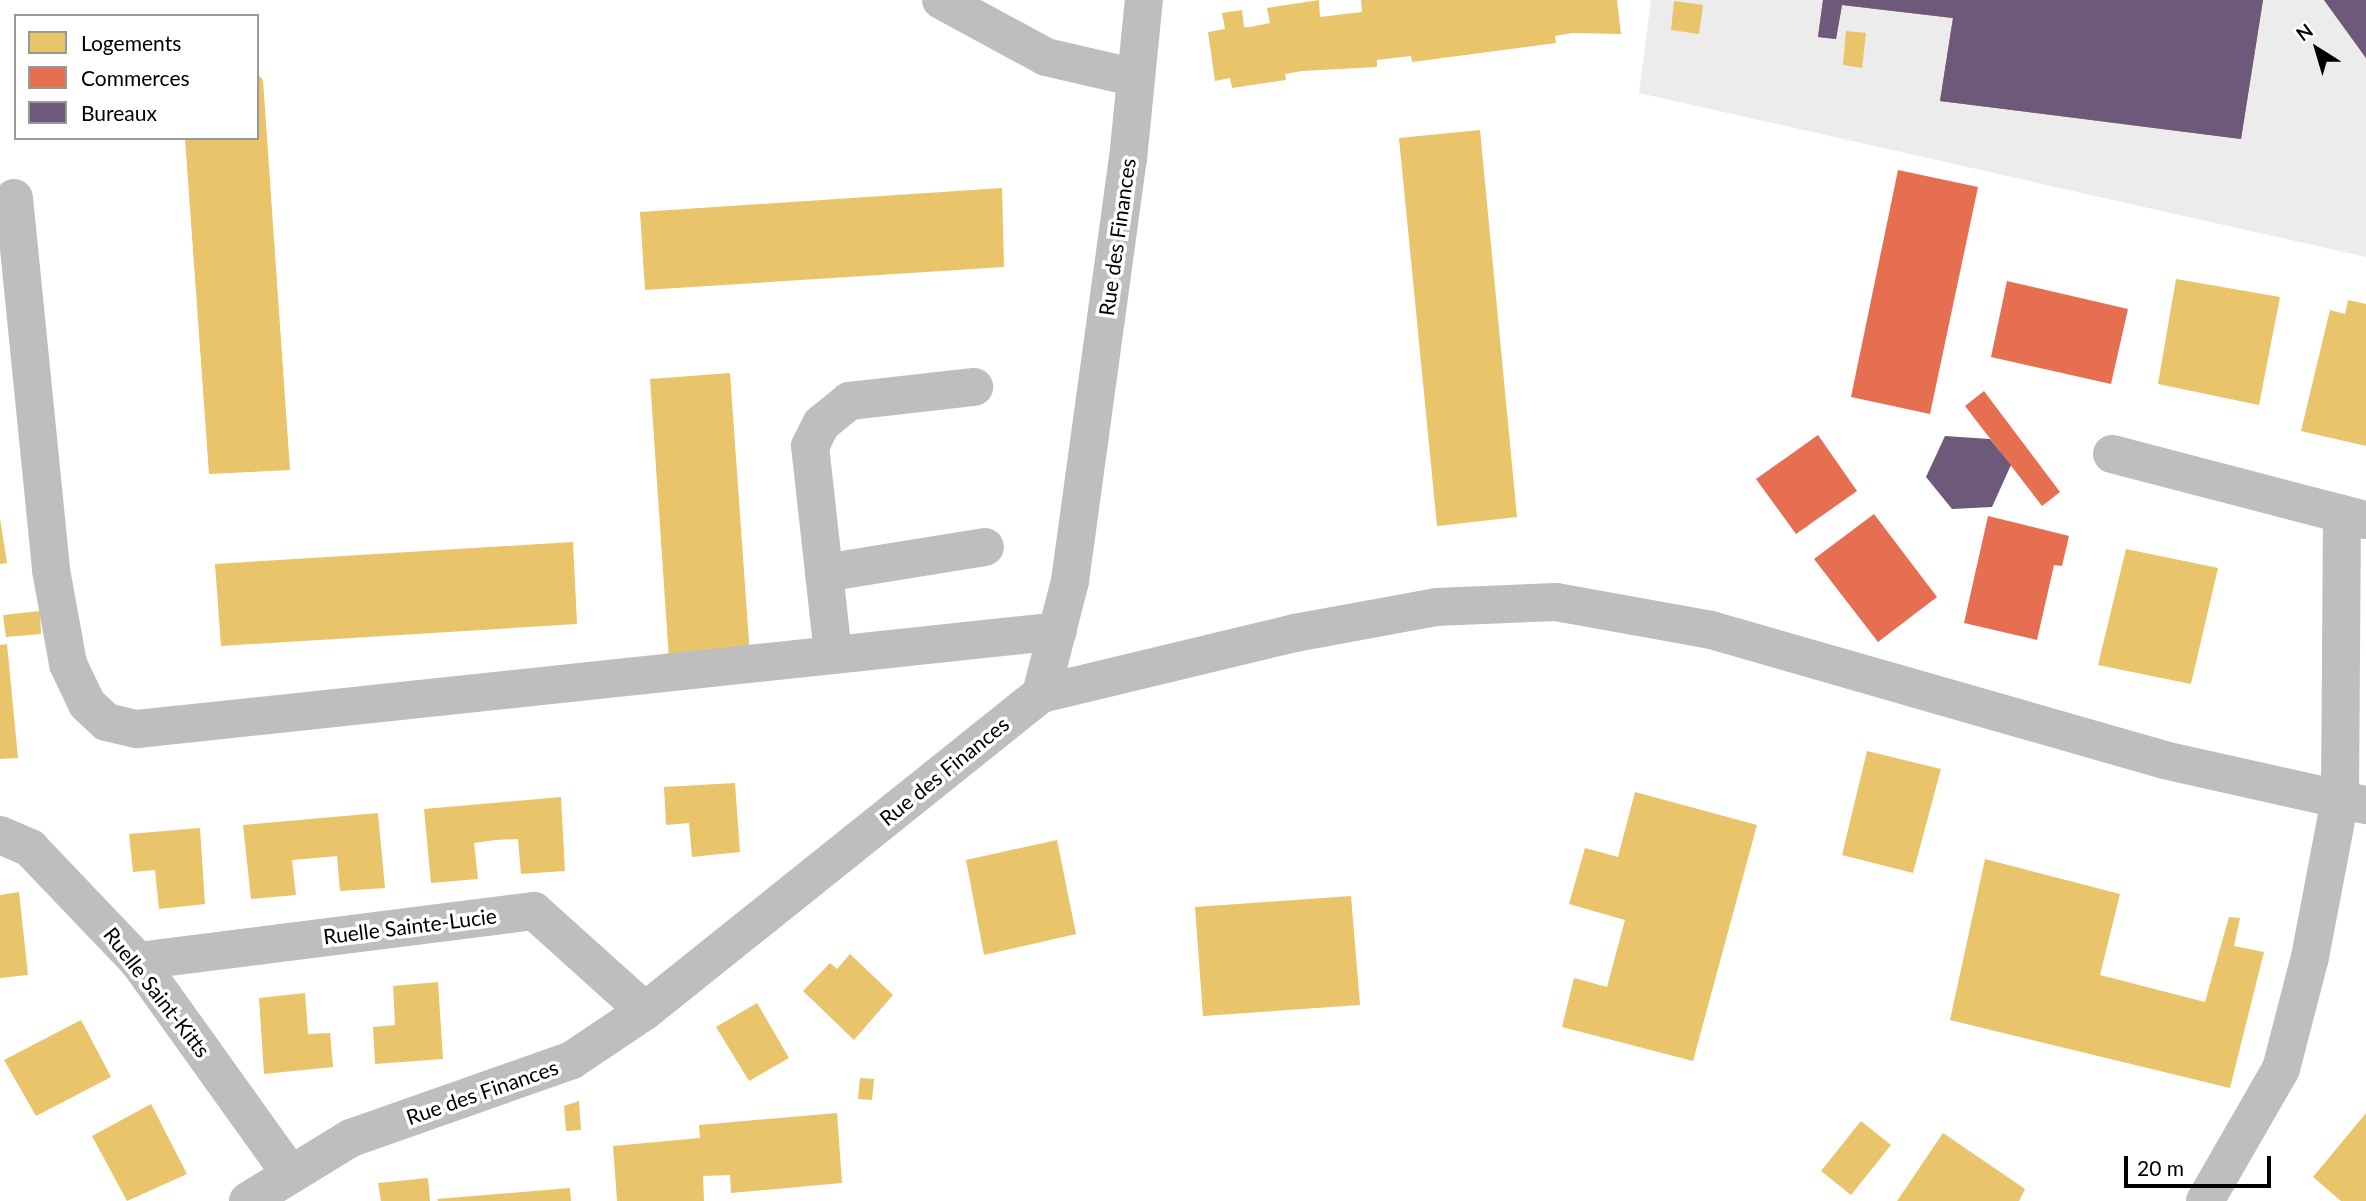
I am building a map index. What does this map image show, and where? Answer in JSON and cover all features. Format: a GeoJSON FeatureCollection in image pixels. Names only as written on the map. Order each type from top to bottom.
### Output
{"type":"FeatureCollection","features":[{"type":"Feature","properties":{"kind":"street"},"geometry":{"type":"LineString","coordinates":[[941,0],[1046,57],[1136,78]]}},
{"type":"Feature","properties":{"kind":"street","name":"Rue des Finances"},"geometry":{"type":"LineString","coordinates":[[248,1201],[290,1173],[378,1127],[553,1069],[645,1011],[1041,694],[1058,631],[1136,78],[1144,0]]}},
{"type":"Feature","properties":{"kind":"street"},"geometry":{"type":"LineString","coordinates":[[14,198],[51,570],[68,664],[87,704],[106,722],[137,729],[1058,631]]}},
{"type":"Feature","properties":{"kind":"street"},"geometry":{"type":"LineString","coordinates":[[833,654],[810,446],[821,424],[849,401],[974,387]]}},
{"type":"Feature","properties":{"kind":"street"},"geometry":{"type":"LineString","coordinates":[[2112,454],[2354,517],[2353,802],[2281,1069],[2205,1201]]}},
{"type":"Feature","properties":{"kind":"street"},"geometry":{"type":"LineString","coordinates":[[824,573],[985,547]]}},
{"type":"Feature","properties":{"kind":"street"},"geometry":{"type":"LineString","coordinates":[[1041,694],[1295,633],[1436,607],[1556,602],[1711,630],[2164,760],[2353,802]]}},
{"type":"Feature","properties":{"kind":"street","name":"Ruelle Saint-Kitts"},"geometry":{"type":"LineString","coordinates":[[0,835],[30,848],[138,961],[290,1173]]}},
{"type":"Feature","properties":{"kind":"street","name":"Ruelle Sainte-Lucie"},"geometry":{"type":"LineString","coordinates":[[138,961],[534,911],[645,1011]]}},
{"type":"Feature","properties":{"kind":"shaded area"},"geometry":{"type":"Polygon","coordinates":[[[1651,0],[2366,0],[2366,257],[1639,93],[1651,0]]]}},
{"type":"Feature","properties":{"kind":"building: Logements"},"geometry":{"type":"Polygon","coordinates":[[[1319,0],[1320,17],[1362,12],[1361,0],[1617,0],[1621,34],[1572,33],[1555,36],[1556,43],[1412,62],[1411,56],[1377,60],[1377,67],[1302,71],[1285,74],[1286,80],[1232,88],[1230,78],[1215,81],[1208,32],[1225,29],[1222,13],[1242,10],[1244,27],[1250,27],[1270,23],[1267,8],[1319,0]]]}},
{"type":"Feature","properties":{"kind":"building: Logements"},"geometry":{"type":"Polygon","coordinates":[[[1674,1],[1703,5],[1699,34],[1671,30],[1674,1]]]}},
{"type":"Feature","properties":{"kind":"building: Logements"},"geometry":{"type":"Polygon","coordinates":[[[1846,31],[1866,33],[1862,68],[1843,65],[1846,31]]]}},
{"type":"Feature","properties":{"kind":"building: Logements"},"geometry":{"type":"Polygon","coordinates":[[[259,75],[263,80],[290,470],[209,474],[185,140],[259,140],[259,75]]]}},
{"type":"Feature","properties":{"kind":"building: Logements"},"geometry":{"type":"Polygon","coordinates":[[[1480,130],[1517,517],[1437,526],[1399,138],[1480,130]]]}},
{"type":"Feature","properties":{"kind":"building: Logements"},"geometry":{"type":"Polygon","coordinates":[[[1002,188],[1004,267],[645,290],[640,212],[1002,188]]]}},
{"type":"Feature","properties":{"kind":"building: Logements"},"geometry":{"type":"Polygon","coordinates":[[[2176,279],[2280,297],[2259,405],[2158,384],[2176,279]]]}},
{"type":"Feature","properties":{"kind":"building: Logements"},"geometry":{"type":"Polygon","coordinates":[[[2348,300],[2366,304],[2366,446],[2301,431],[2330,310],[2345,314],[2348,300]]]}},
{"type":"Feature","properties":{"kind":"building: Logements"},"geometry":{"type":"Polygon","coordinates":[[[730,373],[750,656],[669,659],[650,379],[730,373]]]}},
{"type":"Feature","properties":{"kind":"building: Logements"},"geometry":{"type":"Polygon","coordinates":[[[0,518],[7,563],[0,564],[0,518]]]}},
{"type":"Feature","properties":{"kind":"building: Logements"},"geometry":{"type":"Polygon","coordinates":[[[573,542],[577,624],[221,646],[215,564],[573,542]]]}},
{"type":"Feature","properties":{"kind":"building: Logements"},"geometry":{"type":"Polygon","coordinates":[[[2126,549],[2218,568],[2191,684],[2098,665],[2126,549]]]}},
{"type":"Feature","properties":{"kind":"building: Logements"},"geometry":{"type":"Polygon","coordinates":[[[40,611],[41,634],[6,637],[3,615],[40,611]]]}},
{"type":"Feature","properties":{"kind":"building: Logements"},"geometry":{"type":"Polygon","coordinates":[[[7,644],[18,758],[0,759],[0,645],[7,644]]]}},
{"type":"Feature","properties":{"kind":"building: Logements"},"geometry":{"type":"Polygon","coordinates":[[[1867,751],[1941,769],[1913,873],[1842,855],[1867,751]]]}},
{"type":"Feature","properties":{"kind":"building: Logements"},"geometry":{"type":"Polygon","coordinates":[[[735,783],[740,852],[692,857],[689,823],[666,825],[664,787],[735,783]]]}},
{"type":"Feature","properties":{"kind":"building: Logements"},"geometry":{"type":"Polygon","coordinates":[[[1635,792],[1757,825],[1693,1061],[1562,1027],[1574,978],[1607,987],[1625,920],[1569,904],[1585,848],[1618,857],[1635,792]]]}},
{"type":"Feature","properties":{"kind":"building: Logements"},"geometry":{"type":"Polygon","coordinates":[[[561,797],[565,871],[521,874],[518,839],[495,840],[474,843],[478,879],[431,883],[424,809],[561,797]]]}},
{"type":"Feature","properties":{"kind":"building: Logements"},"geometry":{"type":"Polygon","coordinates":[[[378,813],[385,888],[340,891],[337,856],[292,860],[296,895],[251,899],[243,825],[378,813]]]}},
{"type":"Feature","properties":{"kind":"building: Logements"},"geometry":{"type":"Polygon","coordinates":[[[200,828],[205,904],[159,909],[155,870],[133,872],[129,834],[200,828]]]}},
{"type":"Feature","properties":{"kind":"building: Logements"},"geometry":{"type":"Polygon","coordinates":[[[1057,840],[1076,934],[984,955],[966,860],[1057,840]]]}},
{"type":"Feature","properties":{"kind":"building: Logements"},"geometry":{"type":"Polygon","coordinates":[[[1985,859],[2120,894],[2100,975],[2205,1002],[2229,917],[2240,918],[2234,946],[2264,952],[2230,1088],[1950,1020],[1985,859]]]}},
{"type":"Feature","properties":{"kind":"building: Logements"},"geometry":{"type":"Polygon","coordinates":[[[19,892],[28,975],[0,978],[0,895],[19,892]]]}},
{"type":"Feature","properties":{"kind":"building: Logements"},"geometry":{"type":"Polygon","coordinates":[[[1351,896],[1360,1005],[1203,1016],[1195,907],[1351,896]]]}},
{"type":"Feature","properties":{"kind":"building: Logements"},"geometry":{"type":"Polygon","coordinates":[[[850,954],[893,995],[854,1040],[803,991],[830,963],[837,969],[850,954]]]}},
{"type":"Feature","properties":{"kind":"building: Logements"},"geometry":{"type":"Polygon","coordinates":[[[438,982],[443,1059],[375,1064],[373,1027],[395,1025],[393,986],[438,982]]]}},
{"type":"Feature","properties":{"kind":"building: Logements"},"geometry":{"type":"Polygon","coordinates":[[[305,993],[308,1034],[330,1033],[333,1067],[264,1074],[259,998],[305,993]]]}},
{"type":"Feature","properties":{"kind":"building: Logements"},"geometry":{"type":"Polygon","coordinates":[[[757,1003],[789,1058],[749,1081],[716,1027],[757,1003]]]}},
{"type":"Feature","properties":{"kind":"building: Logements"},"geometry":{"type":"Polygon","coordinates":[[[81,1020],[111,1077],[36,1116],[4,1060],[81,1020]]]}},
{"type":"Feature","properties":{"kind":"building: Logements"},"geometry":{"type":"Polygon","coordinates":[[[860,1078],[874,1079],[872,1100],[858,1099],[860,1078]]]}},
{"type":"Feature","properties":{"kind":"building: Logements"},"geometry":{"type":"Polygon","coordinates":[[[579,1101],[581,1130],[566,1131],[564,1106],[579,1101]]]}},
{"type":"Feature","properties":{"kind":"building: Logements"},"geometry":{"type":"Polygon","coordinates":[[[151,1104],[187,1174],[127,1201],[92,1136],[151,1104]]]}},
{"type":"Feature","properties":{"kind":"building: Logements"},"geometry":{"type":"Polygon","coordinates":[[[837,1113],[842,1183],[731,1193],[730,1175],[703,1176],[704,1201],[617,1201],[613,1146],[700,1138],[699,1125],[837,1113]]]}},
{"type":"Feature","properties":{"kind":"building: Logements"},"geometry":{"type":"Polygon","coordinates":[[[2366,1113],[2366,1201],[2341,1201],[2313,1177],[2366,1113]]]}},
{"type":"Feature","properties":{"kind":"building: Logements"},"geometry":{"type":"Polygon","coordinates":[[[1861,1121],[1891,1145],[1851,1195],[1821,1171],[1861,1121]]]}},
{"type":"Feature","properties":{"kind":"building: Logements"},"geometry":{"type":"Polygon","coordinates":[[[1943,1133],[2025,1189],[2019,1201],[1897,1201],[1943,1133]]]}},
{"type":"Feature","properties":{"kind":"building: Logements"},"geometry":{"type":"Polygon","coordinates":[[[428,1178],[430,1201],[381,1201],[378,1183],[428,1178]]]}},
{"type":"Feature","properties":{"kind":"building: Logements"},"geometry":{"type":"Polygon","coordinates":[[[570,1188],[571,1201],[437,1199],[570,1188]]]}},
{"type":"Feature","properties":{"kind":"building: Commerces"},"geometry":{"type":"Polygon","coordinates":[[[1823,0],[2263,0],[2241,139],[1940,101],[1953,18],[1842,5],[1836,39],[1818,37],[1823,0]]]}},
{"type":"Feature","properties":{"kind":"building: Commerces"},"geometry":{"type":"Polygon","coordinates":[[[2324,0],[2366,0],[2366,58],[2324,0]]]}},
{"type":"Feature","properties":{"kind":"building: Commerces"},"geometry":{"type":"Polygon","coordinates":[[[1898,170],[1978,187],[1930,414],[1851,397],[1898,170]]]}},
{"type":"Feature","properties":{"kind":"building: Commerces"},"geometry":{"type":"Polygon","coordinates":[[[2007,281],[2128,309],[2111,384],[1991,357],[2007,281]]]}},
{"type":"Feature","properties":{"kind":"building: Commerces"},"geometry":{"type":"Polygon","coordinates":[[[1984,391],[2060,492],[2042,506],[1965,406],[1984,391]]]}},
{"type":"Feature","properties":{"kind":"building: Commerces"},"geometry":{"type":"Polygon","coordinates":[[[1818,435],[1857,491],[1796,534],[1756,479],[1818,435]]]}},
{"type":"Feature","properties":{"kind":"building: Commerces"},"geometry":{"type":"Polygon","coordinates":[[[1874,514],[1937,597],[1878,642],[1814,559],[1874,514]]]}},
{"type":"Feature","properties":{"kind":"building: Commerces"},"geometry":{"type":"Polygon","coordinates":[[[1988,516],[2069,536],[2062,566],[2054,565],[2037,640],[1964,623],[1988,516]]]}},
{"type":"Feature","properties":{"kind":"building: Bureaux"},"geometry":{"type":"Polygon","coordinates":[[[1823,0],[2263,0],[2241,139],[1940,101],[1953,18],[1842,5],[1836,39],[1818,37],[1823,0]]]}},
{"type":"Feature","properties":{"kind":"building: Bureaux"},"geometry":{"type":"Polygon","coordinates":[[[2324,0],[2366,0],[2366,58],[2324,0]]]}},
{"type":"Feature","properties":{"kind":"building: Bureaux"},"geometry":{"type":"Polygon","coordinates":[[[1945,436],[1990,439],[2011,465],[1992,507],[1952,509],[1926,477],[1945,436]]]}}]}
